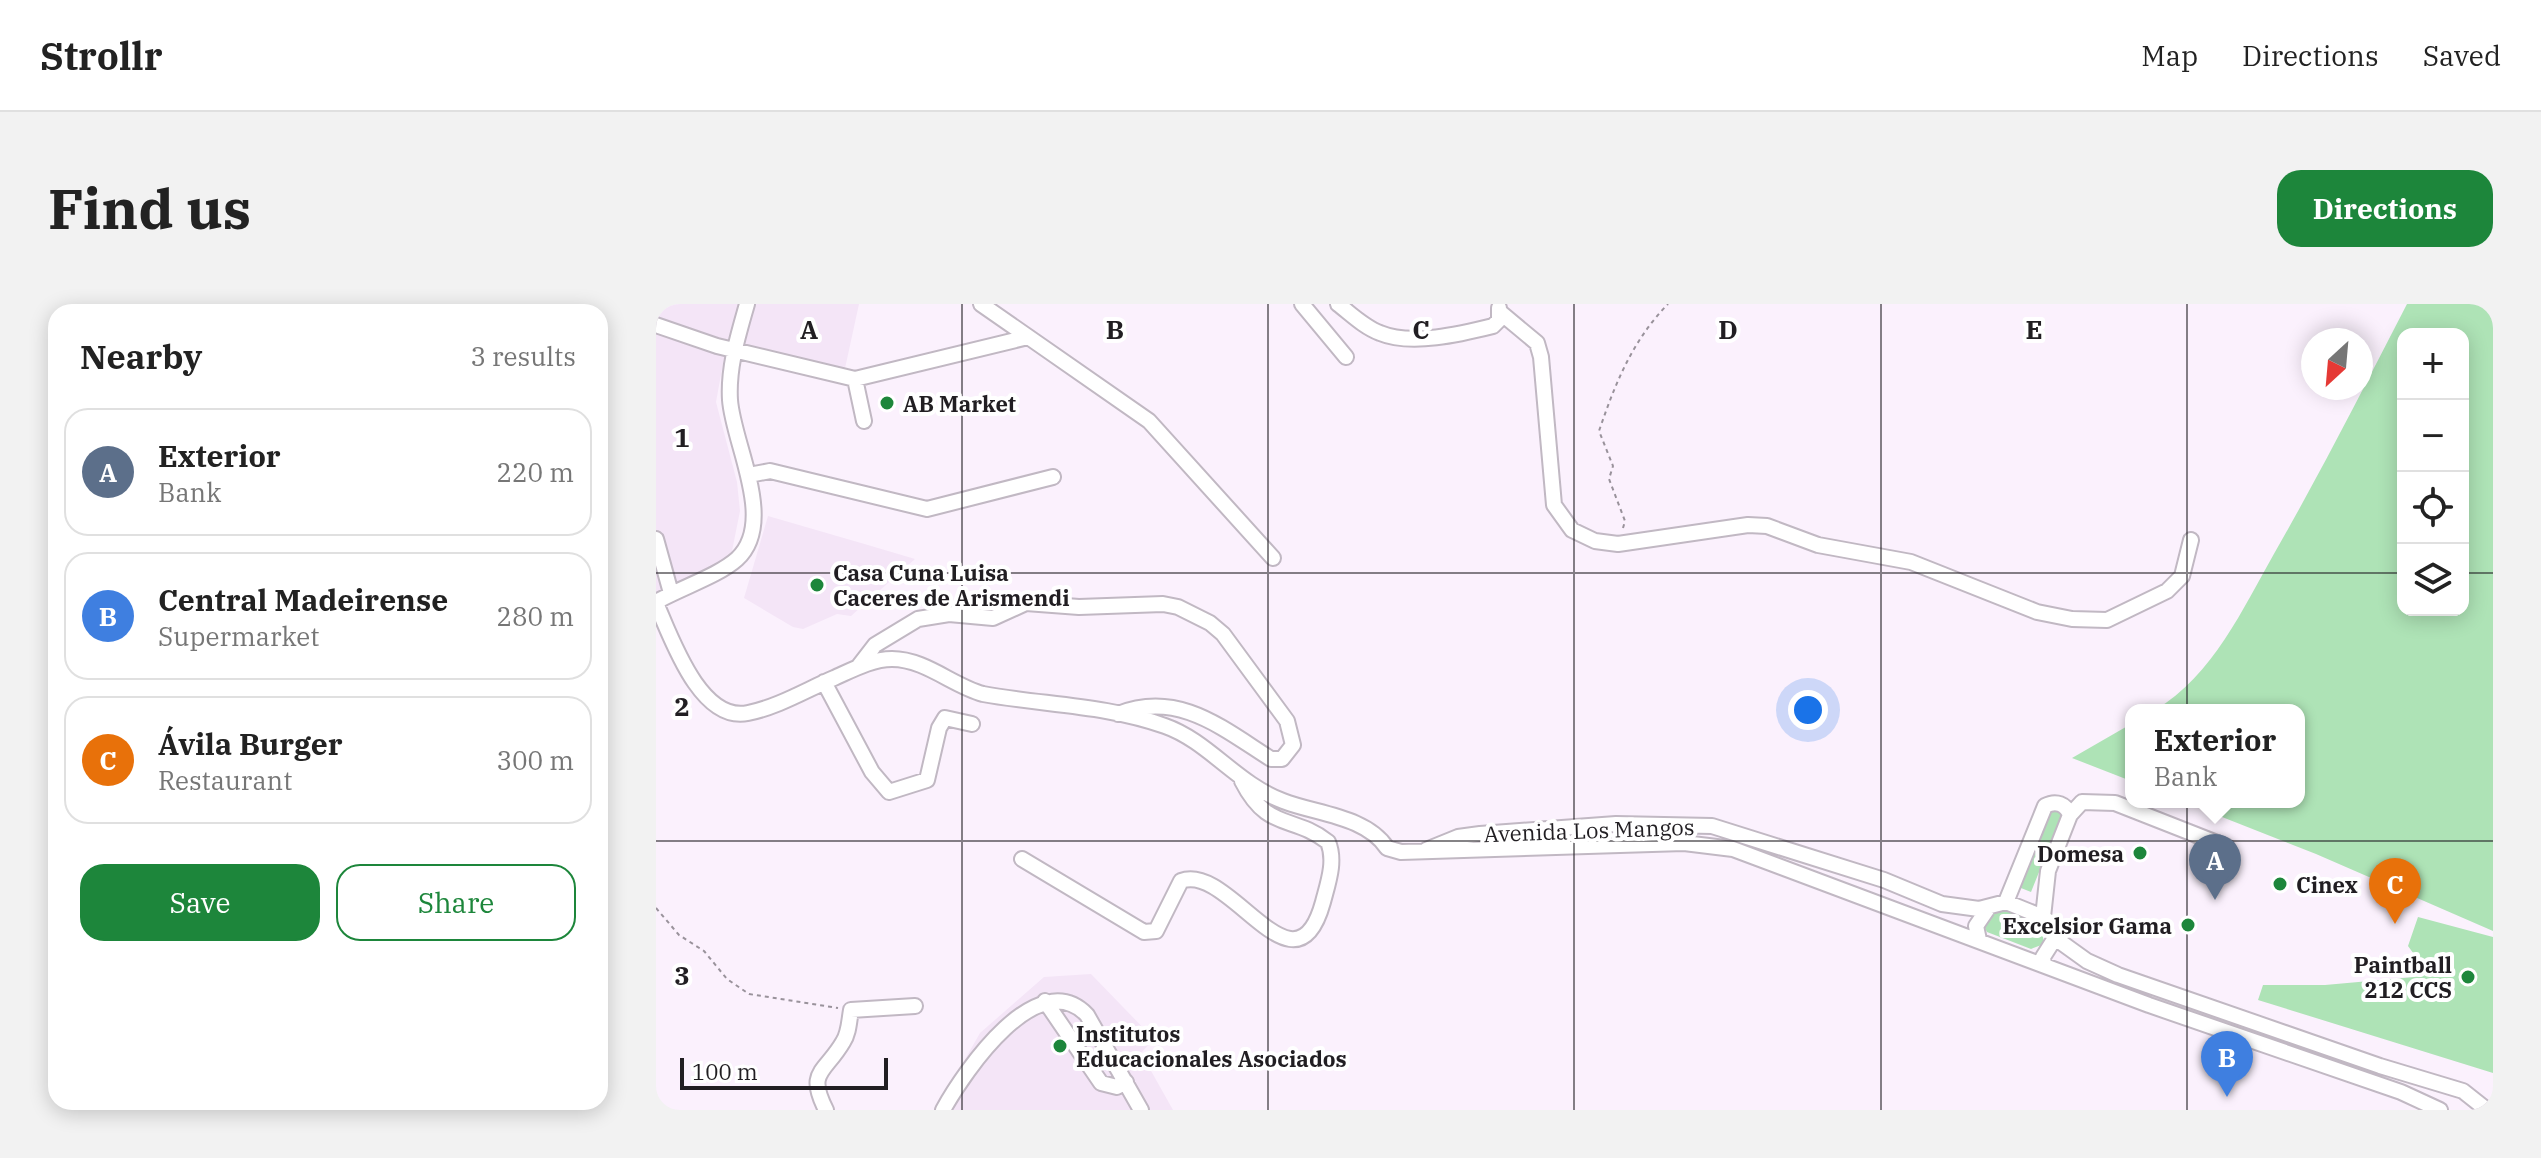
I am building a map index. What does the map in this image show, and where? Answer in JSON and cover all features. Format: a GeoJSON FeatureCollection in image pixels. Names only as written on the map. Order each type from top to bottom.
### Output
{"type":"FeatureCollection","features":[{"type":"Feature","properties":{"kind":"street"},"geometry":{"type":"LineString","coordinates":[[747,304],[735,350],[730,403],[749,475],[753,523],[744,551],[725,567],[656,603],[702,694],[733,714],[757,711],[857,668],[875,645],[890,634],[935,615],[993,618],[1026,603],[1079,607],[1163,604],[1178,607],[1210,623],[1223,634],[1287,721],[1293,745],[1282,759],[1271,759],[1196,712],[1174,705],[1135,707],[1118,714]]}},
{"type":"Feature","properties":{"kind":"street"},"geometry":{"type":"LineString","coordinates":[[981,304],[1149,421],[1273,558]]}},
{"type":"Feature","properties":{"kind":"street"},"geometry":{"type":"LineString","coordinates":[[1302,304],[1346,357]]}},
{"type":"Feature","properties":{"kind":"street"},"geometry":{"type":"LineString","coordinates":[[1338,304],[1369,328],[1382,334],[1409,338],[1493,326],[1499,309],[1537,343],[1541,357],[1554,505],[1572,530],[1595,541],[1618,544],[1748,525],[1767,526],[1818,545],[1911,562],[2037,612],[2072,619],[2107,620],[2167,591],[2182,576],[2191,540]]}},
{"type":"Feature","properties":{"kind":"street"},"geometry":{"type":"LineString","coordinates":[[656,325],[735,350],[855,379],[1028,337]]}},
{"type":"Feature","properties":{"kind":"street"},"geometry":{"type":"LineString","coordinates":[[855,379],[864,421]]}},
{"type":"Feature","properties":{"kind":"street"},"geometry":{"type":"LineString","coordinates":[[749,475],[770,471],[927,509],[1053,477]]}},
{"type":"Feature","properties":{"kind":"street"},"geometry":{"type":"LineString","coordinates":[[656,539],[671,593]]}},
{"type":"Feature","properties":{"kind":"street","name":"Avenida Los Mangos"},"geometry":{"type":"LineString","coordinates":[[857,668],[893,659],[912,662],[983,694],[1118,714],[1183,734],[1242,780],[1281,801],[1351,820],[1382,841],[1387,848],[1418,854],[1709,844],[1764,858],[2044,965],[2401,1092],[2440,1110]]}},
{"type":"Feature","properties":{"kind":"street"},"geometry":{"type":"LineString","coordinates":[[824,682],[872,772],[889,792],[896,793],[927,780],[939,728],[945,718],[972,724]]}},
{"type":"Feature","properties":{"kind":"street"},"geometry":{"type":"LineString","coordinates":[[1022,859],[1144,932],[1156,931],[1181,881],[1192,877],[1208,882],[1277,934],[1293,939],[1315,929],[1329,878],[1332,852],[1321,836],[1269,816],[1257,806],[1242,780]]}},
{"type":"Feature","properties":{"kind":"street"},"geometry":{"type":"LineString","coordinates":[[2043,917],[2048,871],[2070,815],[2088,801],[2125,807]]}},
{"type":"Feature","properties":{"kind":"street"},"geometry":{"type":"LineString","coordinates":[[2044,965],[2043,957],[2055,938],[2055,927],[2043,917],[2006,902],[2045,806],[2059,803],[2067,808],[2070,815]]}},
{"type":"Feature","properties":{"kind":"street"},"geometry":{"type":"LineString","coordinates":[[2128,808],[2227,847]]}},
{"type":"Feature","properties":{"kind":"street","name":"Avenida Los Mangos"},"geometry":{"type":"LineString","coordinates":[[1418,854],[1458,837],[1480,834],[1616,824],[1712,826],[1884,880],[1942,904],[1970,909],[1989,907],[1996,901],[2006,902]]}},
{"type":"Feature","properties":{"kind":"street"},"geometry":{"type":"LineString","coordinates":[[1979,940],[1976,926],[1989,907]]}},
{"type":"Feature","properties":{"kind":"street"},"geometry":{"type":"LineString","coordinates":[[2055,938],[2087,961],[2118,975],[2380,1066],[2463,1091],[2487,1110]]}},
{"type":"Feature","properties":{"kind":"street"},"geometry":{"type":"LineString","coordinates":[[1051,1000],[1101,1083],[1117,1087],[1126,1082]]}},
{"type":"Feature","properties":{"kind":"street"},"geometry":{"type":"LineString","coordinates":[[943,1110],[957,1085],[987,1048],[1015,1020],[1051,1000],[1076,1003],[1087,1015],[1141,1110]]}},
{"type":"Feature","properties":{"kind":"street"},"geometry":{"type":"LineString","coordinates":[[826,1110],[817,1091],[817,1077],[843,1042],[851,1010],[915,1006]]}},
{"type":"Feature","properties":{"kind":"path"},"geometry":{"type":"LineString","coordinates":[[1618,544],[1625,521],[1609,479],[1613,466],[1599,431],[1618,373],[1649,323],[1668,304]]}},
{"type":"Feature","properties":{"kind":"path"},"geometry":{"type":"LineString","coordinates":[[656,908],[679,935],[704,951],[727,979],[749,994],[851,1010]]}},
{"type":"Feature","properties":{"kind":"shaded area"},"geometry":{"type":"Polygon","coordinates":[[[656,304],[859,304],[844,373],[727,342],[716,402],[737,482],[740,511],[731,556],[656,601],[656,304]]]}},
{"type":"Feature","properties":{"kind":"shaded area","name":"Casa Cuna Luisa Caceres de Arismendi"},"geometry":{"type":"Polygon","coordinates":[[[768,516],[915,559],[851,616],[837,614],[803,629],[793,627],[744,598],[768,516]]]}},
{"type":"Feature","properties":{"kind":"shaded area","name":"Institutos Educacionales Asociados"},"geometry":{"type":"Polygon","coordinates":[[[1091,974],[1154,1039],[1141,1053],[1173,1110],[936,1110],[980,1033],[1044,977],[1091,974]]]}},
{"type":"Feature","properties":{"kind":"green space"},"geometry":{"type":"Polygon","coordinates":[[[2407,304],[2493,304],[2493,931],[2316,854],[2199,808],[2305,808],[2305,704],[2164,704],[2194,679],[2210,660],[2251,596],[2356,400],[2373,400],[2373,369],[2407,304]]]}},
{"type":"Feature","properties":{"kind":"green space"},"geometry":{"type":"Polygon","coordinates":[[[2125,727],[2125,779],[2072,758],[2125,727]]]}},
{"type":"Feature","properties":{"kind":"green space"},"geometry":{"type":"Polygon","coordinates":[[[2053,808],[2062,815],[2031,892],[2016,886],[2053,808]]]}},
{"type":"Feature","properties":{"kind":"green space"},"geometry":{"type":"Polygon","coordinates":[[[1998,906],[2041,923],[2044,944],[2031,949],[1987,932],[1984,926],[1998,906]]]}},
{"type":"Feature","properties":{"kind":"green space"},"geometry":{"type":"Polygon","coordinates":[[[2418,917],[2493,937],[2493,1073],[2258,1000],[2263,985],[2325,985],[2414,977],[2419,961],[2408,946],[2418,917]]]}},
{"type":"Feature","properties":{"kind":"place","name":"AB Market"},"geometry":{"type":"Point","coordinates":[887,403]}},
{"type":"Feature","properties":{"kind":"place","name":"Casa Cuna Luisa Caceres de Arismendi"},"geometry":{"type":"Point","coordinates":[817,585]}},
{"type":"Feature","properties":{"kind":"place","name":"Domesa"},"geometry":{"type":"Point","coordinates":[2140,853]}},
{"type":"Feature","properties":{"kind":"place","name":"Cinex"},"geometry":{"type":"Point","coordinates":[2280,884]}},
{"type":"Feature","properties":{"kind":"place","name":"Exterior"},"geometry":{"type":"Point","coordinates":[2215,900]}},
{"type":"Feature","properties":{"kind":"place","name":"Ávila Burger"},"geometry":{"type":"Point","coordinates":[2395,924]}},
{"type":"Feature","properties":{"kind":"place","name":"Excelsior Gama"},"geometry":{"type":"Point","coordinates":[2188,925]}},
{"type":"Feature","properties":{"kind":"place","name":"Paintball 212 CCS"},"geometry":{"type":"Point","coordinates":[2468,977]}},
{"type":"Feature","properties":{"kind":"place","name":"Institutos Educacionales Asociados"},"geometry":{"type":"Point","coordinates":[1060,1046]}},
{"type":"Feature","properties":{"kind":"place","name":"Central Madeirense"},"geometry":{"type":"Point","coordinates":[2227,1097]}}]}
